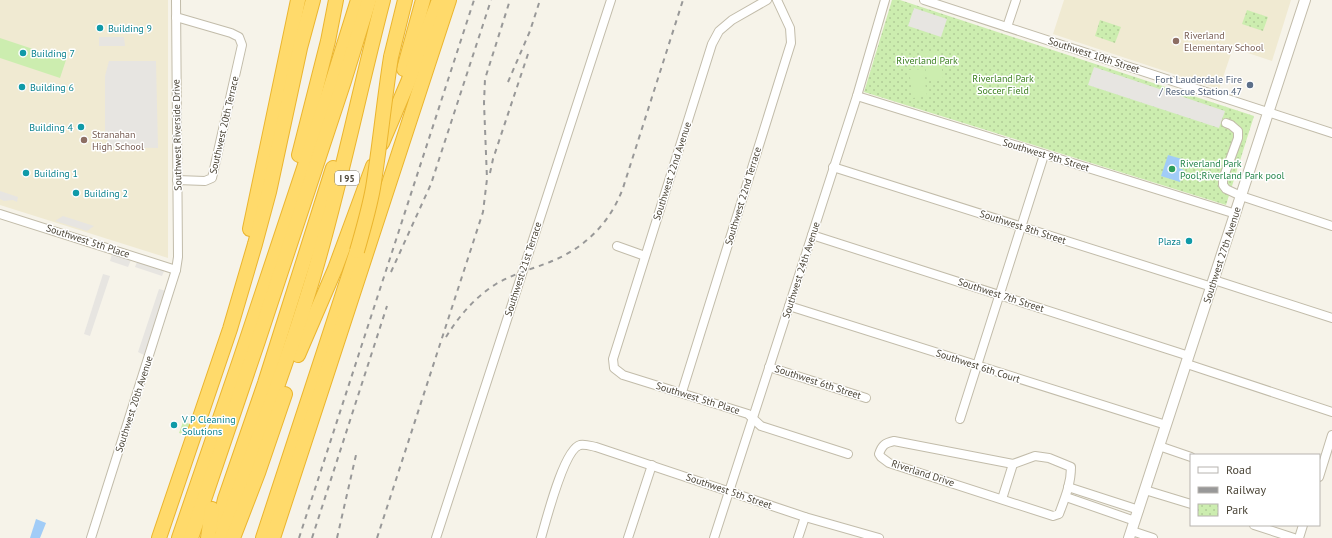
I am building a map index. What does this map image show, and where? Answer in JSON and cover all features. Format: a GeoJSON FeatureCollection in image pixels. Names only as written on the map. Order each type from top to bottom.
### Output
{"type":"FeatureCollection","features":[{"type":"Feature","properties":{"kind":"highway"},"geometry":{"type":"LineString","coordinates":[[218,362],[246,250],[298,0]]}},
{"type":"Feature","properties":{"kind":"highway"},"geometry":{"type":"LineString","coordinates":[[159,538],[230,329],[260,226],[313,0]]}},
{"type":"Feature","properties":{"kind":"highway"},"geometry":{"type":"LineString","coordinates":[[280,237],[328,41],[336,0]]}},
{"type":"Feature","properties":{"kind":"highway"},"geometry":{"type":"LineString","coordinates":[[179,538],[231,388],[328,96],[358,0]]}},
{"type":"Feature","properties":{"kind":"highway"},"geometry":{"type":"LineString","coordinates":[[191,538],[236,409],[344,81],[369,0]]}},
{"type":"Feature","properties":{"kind":"highway"},"geometry":{"type":"LineString","coordinates":[[221,538],[262,430],[305,305],[336,195],[383,0]]}},
{"type":"Feature","properties":{"kind":"highway","name":"I 95"},"geometry":{"type":"LineString","coordinates":[[233,538],[267,448],[298,355],[333,234],[390,0]]}},
{"type":"Feature","properties":{"kind":"highway"},"geometry":{"type":"LineString","coordinates":[[263,538],[366,220],[373,189],[384,98],[391,58],[405,0]]}},
{"type":"Feature","properties":{"kind":"highway"},"geometry":{"type":"LineString","coordinates":[[387,129],[423,0]]}},
{"type":"Feature","properties":{"kind":"highway"},"geometry":{"type":"LineString","coordinates":[[298,355],[335,269],[387,129],[408,82],[439,0]]}},
{"type":"Feature","properties":{"kind":"highway"},"geometry":{"type":"LineString","coordinates":[[273,538],[449,0]]}},
{"type":"Feature","properties":{"kind":"highway"},"geometry":{"type":"LineString","coordinates":[[208,538],[213,506],[231,466],[264,383],[323,200],[351,108],[368,43],[378,18]]}},
{"type":"Feature","properties":{"kind":"highway"},"geometry":{"type":"LineString","coordinates":[[218,538],[222,508],[231,466],[297,254],[344,81]]}},
{"type":"Feature","properties":{"kind":"street","name":"Southwest Riverside Drive"},"geometry":{"type":"LineString","coordinates":[[176,0],[178,257],[176,270]]}},
{"type":"Feature","properties":{"kind":"street","name":"Southwest 21st Terrace"},"geometry":{"type":"LineString","coordinates":[[436,538],[611,0]]}},
{"type":"Feature","properties":{"kind":"street","name":"Southwest 22nd Avenue"},"geometry":{"type":"LineString","coordinates":[[614,368],[613,359],[712,44],[719,31],[732,20],[767,0]]}},
{"type":"Feature","properties":{"kind":"street","name":"Southwest 22nd Terrace"},"geometry":{"type":"LineString","coordinates":[[682,392],[790,43],[790,28],[777,0]]}},
{"type":"Feature","properties":{"kind":"street","name":"Southwest 24th Avenue"},"geometry":{"type":"LineString","coordinates":[[714,538],[857,96],[885,0]]}},
{"type":"Feature","properties":{"kind":"street","name":"Southwest 10th Street"},"geometry":{"type":"LineString","coordinates":[[924,0],[1332,133]]}},
{"type":"Feature","properties":{"kind":"street"},"geometry":{"type":"LineString","coordinates":[[1007,27],[1016,0]]}},
{"type":"Feature","properties":{"kind":"street","name":"Southwest 27th Avenue"},"geometry":{"type":"LineString","coordinates":[[1131,534],[1305,0]]}},
{"type":"Feature","properties":{"kind":"street","name":"Southwest 20th Terrace"},"geometry":{"type":"LineString","coordinates":[[176,17],[231,32],[240,37],[242,45],[212,178],[205,182],[177,180]]}},
{"type":"Feature","properties":{"kind":"street","name":"Southwest 9th Street"},"geometry":{"type":"LineString","coordinates":[[857,96],[1236,214]]}},
{"type":"Feature","properties":{"kind":"street"},"geometry":{"type":"LineString","coordinates":[[1226,123],[1238,131],[1238,138],[1223,179],[1223,185],[1226,189],[1241,196],[1332,226]]}},
{"type":"Feature","properties":{"kind":"street"},"geometry":{"type":"LineString","coordinates":[[960,419],[1044,155]]}},
{"type":"Feature","properties":{"kind":"street","name":"Southwest 8th Street"},"geometry":{"type":"LineString","coordinates":[[833,167],[1022,227],[1332,318]]}},
{"type":"Feature","properties":{"kind":"street","name":"Southwest 5th Place"},"geometry":{"type":"LineString","coordinates":[[0,214],[176,270]]}},
{"type":"Feature","properties":{"kind":"street","name":"Southwest 7th Street"},"geometry":{"type":"LineString","coordinates":[[812,235],[1000,295],[1332,412]]}},
{"type":"Feature","properties":{"kind":"street"},"geometry":{"type":"LineString","coordinates":[[617,246],[645,256]]}},
{"type":"Feature","properties":{"kind":"street","name":"Southwest 20th Avenue"},"geometry":{"type":"LineString","coordinates":[[91,538],[176,270]]}},
{"type":"Feature","properties":{"kind":"street","name":"Southwest 6th Court"},"geometry":{"type":"LineString","coordinates":[[790,306],[1166,425]]}},
{"type":"Feature","properties":{"kind":"street","name":"Southwest 6th Street"},"geometry":{"type":"LineString","coordinates":[[769,367],[866,398]]}},
{"type":"Feature","properties":{"kind":"street","name":"Southwest 5th Place"},"geometry":{"type":"LineString","coordinates":[[614,368],[623,375],[682,392],[748,414],[761,426],[848,454]]}},
{"type":"Feature","properties":{"kind":"street"},"geometry":{"type":"LineString","coordinates":[[1320,474],[1332,435]]}},
{"type":"Feature","properties":{"kind":"street","name":"Riverland Drive"},"geometry":{"type":"LineString","coordinates":[[1002,499],[889,463],[881,457],[879,454],[880,450],[883,444],[894,441],[1014,464]]}},
{"type":"Feature","properties":{"kind":"street","name":"Southwest 5th Street"},"geometry":{"type":"LineString","coordinates":[[541,538],[564,466],[571,451],[580,445],[596,446],[805,516],[879,538]]}},
{"type":"Feature","properties":{"kind":"street"},"geometry":{"type":"LineString","coordinates":[[1160,446],[1190,457]]}},
{"type":"Feature","properties":{"kind":"street"},"geometry":{"type":"LineString","coordinates":[[1034,456],[1049,458],[1071,467],[1071,478],[1068,487],[1066,497],[1059,514],[1053,516],[1002,499],[1014,464],[1034,456]]}},
{"type":"Feature","properties":{"kind":"street"},"geometry":{"type":"LineString","coordinates":[[628,538],[652,465]]}},
{"type":"Feature","properties":{"kind":"street"},"geometry":{"type":"LineString","coordinates":[[1068,487],[1139,510]]}},
{"type":"Feature","properties":{"kind":"street"},"geometry":{"type":"LineString","coordinates":[[1145,490],[1190,504]]}},
{"type":"Feature","properties":{"kind":"street"},"geometry":{"type":"LineString","coordinates":[[1066,497],[1135,521]]}},
{"type":"Feature","properties":{"kind":"street"},"geometry":{"type":"LineString","coordinates":[[798,538],[805,516]]}},
{"type":"Feature","properties":{"kind":"street"},"geometry":{"type":"LineString","coordinates":[[1257,526],[1294,538]]}},
{"type":"Feature","properties":{"kind":"street"},"geometry":{"type":"LineString","coordinates":[[1299,538],[1303,526]]}},
{"type":"Feature","properties":{"kind":"street"},"geometry":{"type":"LineString","coordinates":[[1131,534],[1153,538]]}},
{"type":"Feature","properties":{"kind":"shaded area","name":"Stranahan High School"},"geometry":{"type":"Polygon","coordinates":[[[0,0],[168,0],[168,258],[0,205],[0,0]]]}},
{"type":"Feature","properties":{"kind":"shaded area","name":"Riverland Elementary School"},"geometry":{"type":"Polygon","coordinates":[[[1064,0],[1291,0],[1272,61],[1233,48],[1219,89],[1053,34],[1064,0]]]}},
{"type":"Feature","properties":{"kind":"shaded area"},"geometry":{"type":"Polygon","coordinates":[[[914,8],[947,19],[941,37],[908,26],[914,8]]]}},
{"type":"Feature","properties":{"kind":"shaded area"},"geometry":{"type":"Polygon","coordinates":[[[99,37],[124,37],[125,46],[99,46],[99,37]]]}},
{"type":"Feature","properties":{"kind":"shaded area"},"geometry":{"type":"Polygon","coordinates":[[[109,61],[156,61],[158,148],[109,147],[105,131],[105,76],[109,61]]]}},
{"type":"Feature","properties":{"kind":"shaded area"},"geometry":{"type":"Polygon","coordinates":[[[1094,67],[1225,111],[1219,128],[1088,85],[1094,67]]]}},
{"type":"Feature","properties":{"kind":"shaded area"},"geometry":{"type":"Polygon","coordinates":[[[0,191],[18,197],[17,202],[13,200],[4,201],[0,199],[0,191]]]}},
{"type":"Feature","properties":{"kind":"shaded area"},"geometry":{"type":"Polygon","coordinates":[[[63,216],[94,226],[87,231],[55,221],[63,216]]]}},
{"type":"Feature","properties":{"kind":"shaded area"},"geometry":{"type":"Polygon","coordinates":[[[112,254],[131,260],[128,267],[110,261],[112,254]]]}},
{"type":"Feature","properties":{"kind":"shaded area"},"geometry":{"type":"Polygon","coordinates":[[[137,262],[164,271],[162,276],[135,267],[137,262]]]}},
{"type":"Feature","properties":{"kind":"shaded area"},"geometry":{"type":"Polygon","coordinates":[[[103,274],[110,276],[90,336],[84,334],[103,274]]]}},
{"type":"Feature","properties":{"kind":"shaded area"},"geometry":{"type":"Polygon","coordinates":[[[159,289],[166,291],[144,355],[138,352],[159,289]]]}},
{"type":"Feature","properties":{"kind":"green space","name":"Riverland Park"},"geometry":{"type":"Polygon","coordinates":[[[892,0],[900,0],[1254,116],[1226,205],[864,92],[892,0]]]}},
{"type":"Feature","properties":{"kind":"green space"},"geometry":{"type":"Polygon","coordinates":[[[1247,10],[1268,17],[1263,31],[1242,24],[1247,10]]]}},
{"type":"Feature","properties":{"kind":"green space"},"geometry":{"type":"Polygon","coordinates":[[[1100,20],[1121,27],[1115,43],[1095,36],[1100,20]]]}},
{"type":"Feature","properties":{"kind":"green space","name":"Building 7"},"geometry":{"type":"Polygon","coordinates":[[[0,38],[66,60],[60,78],[0,58],[0,38]]]}},
{"type":"Feature","properties":{"kind":"green space"},"geometry":{"type":"Polygon","coordinates":[[[940,51],[943,79],[927,81],[924,53],[940,51]]]}},
{"type":"Feature","properties":{"kind":"green space"},"geometry":{"type":"Polygon","coordinates":[[[923,69],[927,96],[913,98],[909,70],[923,69]]]}},
{"type":"Feature","properties":{"kind":"green space"},"geometry":{"type":"Polygon","coordinates":[[[183,422],[190,424],[186,435],[179,433],[183,422]]]}},
{"type":"Feature","properties":{"kind":"water","name":"Riverland Park Pool;Riverland Park pool"},"geometry":{"type":"Polygon","coordinates":[[[1168,155],[1182,159],[1179,168],[1184,170],[1180,182],[1161,176],[1168,155]]]}},
{"type":"Feature","properties":{"kind":"water"},"geometry":{"type":"Polygon","coordinates":[[[36,519],[46,523],[40,538],[30,538],[36,519]]]}},
{"type":"Feature","properties":{"kind":"railway"},"geometry":{"type":"LineString","coordinates":[[299,538],[474,0]]}},
{"type":"Feature","properties":{"kind":"railway"},"geometry":{"type":"LineString","coordinates":[[391,272],[431,184],[491,0]]}},
{"type":"Feature","properties":{"kind":"railway"},"geometry":{"type":"LineString","coordinates":[[377,538],[483,212],[487,179],[484,103],[485,79],[510,0]]}},
{"type":"Feature","properties":{"kind":"railway"},"geometry":{"type":"LineString","coordinates":[[508,82],[530,31],[540,0]]}},
{"type":"Feature","properties":{"kind":"railway"},"geometry":{"type":"LineString","coordinates":[[446,337],[468,308],[488,289],[509,277],[563,256],[585,242],[595,233],[611,212],[618,201],[623,188],[683,0]]}},
{"type":"Feature","properties":{"kind":"railway"},"geometry":{"type":"LineString","coordinates":[[490,173],[493,159],[528,54]]}},
{"type":"Feature","properties":{"kind":"railway"},"geometry":{"type":"LineString","coordinates":[[312,538],[387,306]]}},
{"type":"Feature","properties":{"kind":"railway"},"geometry":{"type":"LineString","coordinates":[[337,538],[356,455]]}},
{"type":"Feature","properties":{"kind":"place","name":"Building 9"},"geometry":{"type":"Point","coordinates":[100,28]}},
{"type":"Feature","properties":{"kind":"place","name":"Riverland Elementary School"},"geometry":{"type":"Point","coordinates":[1176,41]}},
{"type":"Feature","properties":{"kind":"place","name":"Building 7"},"geometry":{"type":"Point","coordinates":[23,53]}},
{"type":"Feature","properties":{"kind":"place","name":"Fort Lauderdale Fire / Rescue Station 47"},"geometry":{"type":"Point","coordinates":[1250,85]}},
{"type":"Feature","properties":{"kind":"place","name":"Building 6"},"geometry":{"type":"Point","coordinates":[22,87]}},
{"type":"Feature","properties":{"kind":"place","name":"Building 4"},"geometry":{"type":"Point","coordinates":[81,127]}},
{"type":"Feature","properties":{"kind":"place","name":"Stranahan High School"},"geometry":{"type":"Point","coordinates":[84,140]}},
{"type":"Feature","properties":{"kind":"place","name":"Riverland Park Pool;Riverland Park pool"},"geometry":{"type":"Point","coordinates":[1172,169]}},
{"type":"Feature","properties":{"kind":"place","name":"Building 1"},"geometry":{"type":"Point","coordinates":[26,173]}},
{"type":"Feature","properties":{"kind":"place","name":"Building 2"},"geometry":{"type":"Point","coordinates":[76,193]}},
{"type":"Feature","properties":{"kind":"place","name":"Plaza"},"geometry":{"type":"Point","coordinates":[1189,241]}},
{"type":"Feature","properties":{"kind":"place","name":"V P Cleaning Solutions"},"geometry":{"type":"Point","coordinates":[174,425]}},
{"type":"Feature","properties":{"kind":"park label","name":"Riverland Park Soccer Field"},"geometry":{"type":"Point","coordinates":[1003,84]}}]}
